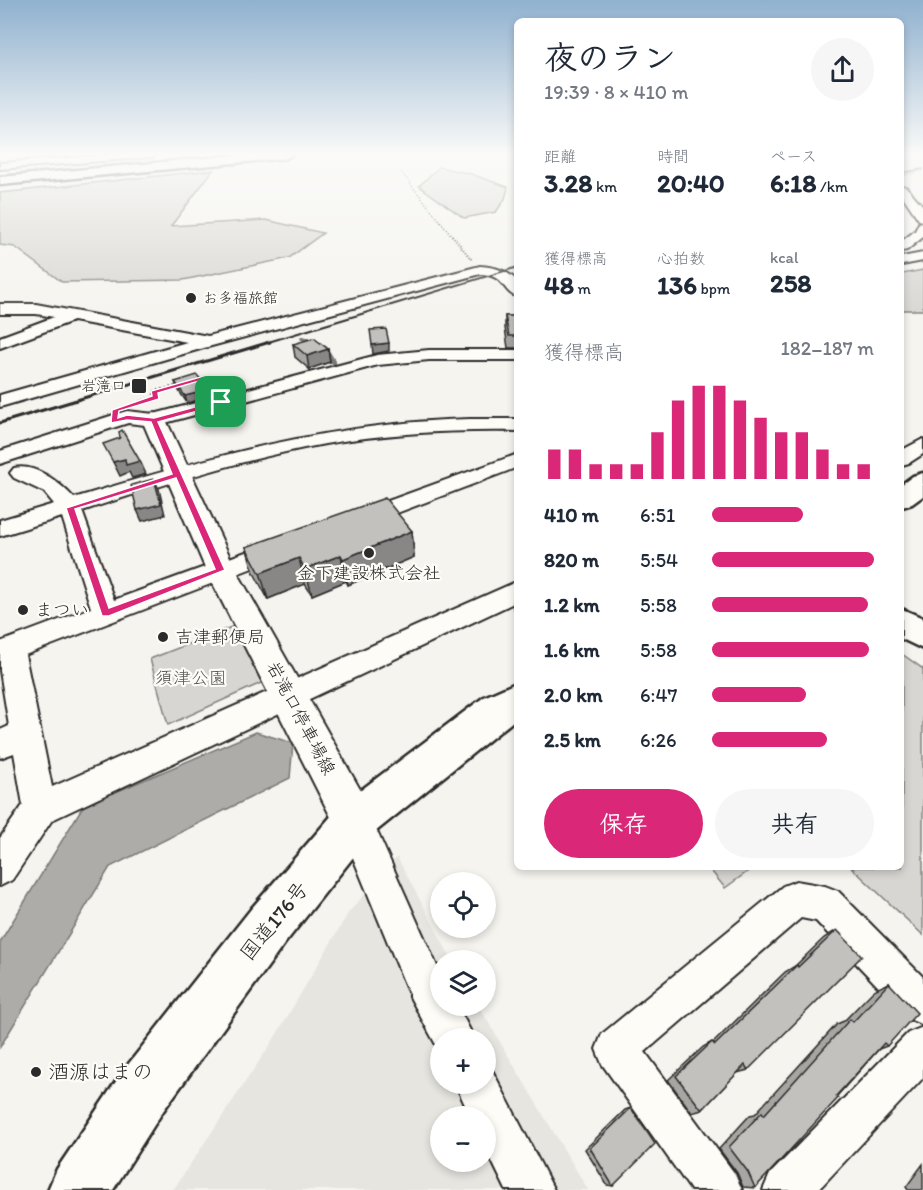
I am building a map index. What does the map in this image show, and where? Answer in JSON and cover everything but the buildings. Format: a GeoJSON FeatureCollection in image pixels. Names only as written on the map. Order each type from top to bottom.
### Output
{"type":"FeatureCollection","features":[{"type":"Feature","properties":{"kind":"highway"},"geometry":{"type":"LineString","coordinates":[[904,623],[923,635]]}},
{"type":"Feature","properties":{"kind":"highway","name":"国道176号"},"geometry":{"type":"LineString","coordinates":[[78,1190],[143,1091],[268,926],[355,821],[490,716],[514,701]]}},
{"type":"Feature","properties":{"kind":"main road","name":"岩滝口停車場線"},"geometry":{"type":"LineString","coordinates":[[143,418],[177,475],[221,570],[355,821]]}},
{"type":"Feature","properties":{"kind":"street"},"geometry":{"type":"LineString","coordinates":[[904,245],[920,233],[923,226]]}},
{"type":"Feature","properties":{"kind":"street"},"geometry":{"type":"LineString","coordinates":[[904,261],[923,257]]}},
{"type":"Feature","properties":{"kind":"street"},"geometry":{"type":"LineString","coordinates":[[0,401],[211,341],[480,270],[513,275]]}},
{"type":"Feature","properties":{"kind":"street"},"geometry":{"type":"LineString","coordinates":[[0,309],[36,309],[211,341]]}},
{"type":"Feature","properties":{"kind":"street"},"geometry":{"type":"LineString","coordinates":[[0,343],[70,316]]}},
{"type":"Feature","properties":{"kind":"street"},"geometry":{"type":"LineString","coordinates":[[0,458],[143,418],[221,402],[377,360],[429,355],[514,355]]}},
{"type":"Feature","properties":{"kind":"street"},"geometry":{"type":"LineString","coordinates":[[0,528],[177,475],[328,437],[458,424],[514,425]]}},
{"type":"Feature","properties":{"kind":"street"},"geometry":{"type":"LineString","coordinates":[[904,458],[923,446]]}},
{"type":"Feature","properties":{"kind":"street"},"geometry":{"type":"LineString","coordinates":[[342,525],[514,461]]}},
{"type":"Feature","properties":{"kind":"street"},"geometry":{"type":"LineString","coordinates":[[21,473],[52,487],[70,508],[106,613]]}},
{"type":"Feature","properties":{"kind":"street"},"geometry":{"type":"LineString","coordinates":[[40,809],[12,739],[5,651],[298,542]]}},
{"type":"Feature","properties":{"kind":"street"},"geometry":{"type":"LineString","coordinates":[[0,868],[40,809],[514,592]]}},
{"type":"Feature","properties":{"kind":"street"},"geometry":{"type":"LineString","coordinates":[[355,821],[425,985],[448,1028]]}},
{"type":"Feature","properties":{"kind":"street"},"geometry":{"type":"LineString","coordinates":[[719,1190],[617,1048],[796,899],[825,904],[923,1005]]}},
{"type":"Feature","properties":{"kind":"street"},"geometry":{"type":"LineString","coordinates":[[786,1190],[923,1048]]}},
{"type":"Feature","properties":{"kind":"street"},"geometry":{"type":"LineString","coordinates":[[482,1094],[531,1190]]}},
{"type":"Feature","properties":{"kind":"path"},"geometry":{"type":"LineString","coordinates":[[431,210],[480,270]]}},
{"type":"Feature","properties":{"kind":"path"},"geometry":{"type":"LineString","coordinates":[[194,381],[204,378],[221,402]]}},
{"type":"Feature","properties":{"kind":"path"},"geometry":{"type":"LineString","coordinates":[[143,418],[115,410],[156,397],[153,392],[184,384]]}},
{"type":"Feature","properties":{"kind":"shaded area"},"geometry":{"type":"Polygon","coordinates":[[[256,732],[293,743],[290,778],[110,867],[0,1047],[0,942],[83,806],[256,732]]]}},
{"type":"Feature","properties":{"kind":"shaded area"},"geometry":{"type":"Polygon","coordinates":[[[397,857],[430,919],[430,938],[440,938],[447,950],[430,950],[430,1016],[485,1016],[492,1028],[430,1028],[430,1094],[496,1094],[496,1035],[588,1190],[173,1190],[274,1039],[349,912],[397,857]]]}},
{"type":"Feature","properties":{"kind":"green space"},"geometry":{"type":"Polygon","coordinates":[[[0,210],[183,210],[171,226],[266,220],[323,233],[289,258],[183,280],[62,282],[15,247],[0,245],[0,210]]]}},
{"type":"Feature","properties":{"kind":"green space"},"geometry":{"type":"Polygon","coordinates":[[[452,210],[498,210],[496,212],[464,218],[452,210]]]}},
{"type":"Feature","properties":{"kind":"green space"},"geometry":{"type":"Polygon","coordinates":[[[923,270],[923,310],[904,310],[904,274],[923,270]]]}},
{"type":"Feature","properties":{"kind":"green space","name":"須津公園"},"geometry":{"type":"Polygon","coordinates":[[[239,624],[270,679],[168,725],[150,659],[239,624]]]}},
{"type":"Feature","properties":{"kind":"green space"},"geometry":{"type":"Polygon","coordinates":[[[904,655],[923,669],[923,935],[854,870],[904,870],[904,655]]]}},
{"type":"Feature","properties":{"kind":"green space"},"geometry":{"type":"Polygon","coordinates":[[[710,870],[750,870],[725,888],[710,870]]]}},
{"type":"Feature","properties":{"kind":"waterway"},"geometry":{"type":"LineString","coordinates":[[302,338],[313,342]]}},
{"type":"Feature","properties":{"kind":"waterway"},"geometry":{"type":"LineString","coordinates":[[325,348],[334,363]]}},
{"type":"Feature","properties":{"kind":"railway"},"geometry":{"type":"LineString","coordinates":[[265,343],[514,268]]}},
{"type":"Feature","properties":{"kind":"railway"},"geometry":{"type":"LineString","coordinates":[[0,423],[270,342]]}},
{"type":"Feature","properties":{"kind":"place","name":"お多福旅館"},"geometry":{"type":"Point","coordinates":[191,298]}},
{"type":"Feature","properties":{"kind":"place","name":"岩滝口"},"geometry":{"type":"Point","coordinates":[139,386]}},
{"type":"Feature","properties":{"kind":"place","name":"金下建設株式会社"},"geometry":{"type":"Point","coordinates":[369,553]}},
{"type":"Feature","properties":{"kind":"place","name":"まつい"},"geometry":{"type":"Point","coordinates":[23,610]}},
{"type":"Feature","properties":{"kind":"place","name":"吉津郵便局"},"geometry":{"type":"Point","coordinates":[163,637]}},
{"type":"Feature","properties":{"kind":"place","name":"酒源はまの"},"geometry":{"type":"Point","coordinates":[36,1072]}},
{"type":"Feature","properties":{"kind":"route"},"geometry":{"type":"LineString","coordinates":[[221,402],[154,420],[221,570],[106,613],[70,508],[177,475],[154,420],[127,417],[114,421],[115,410],[156,397],[153,392],[204,378],[221,402]]}}]}
